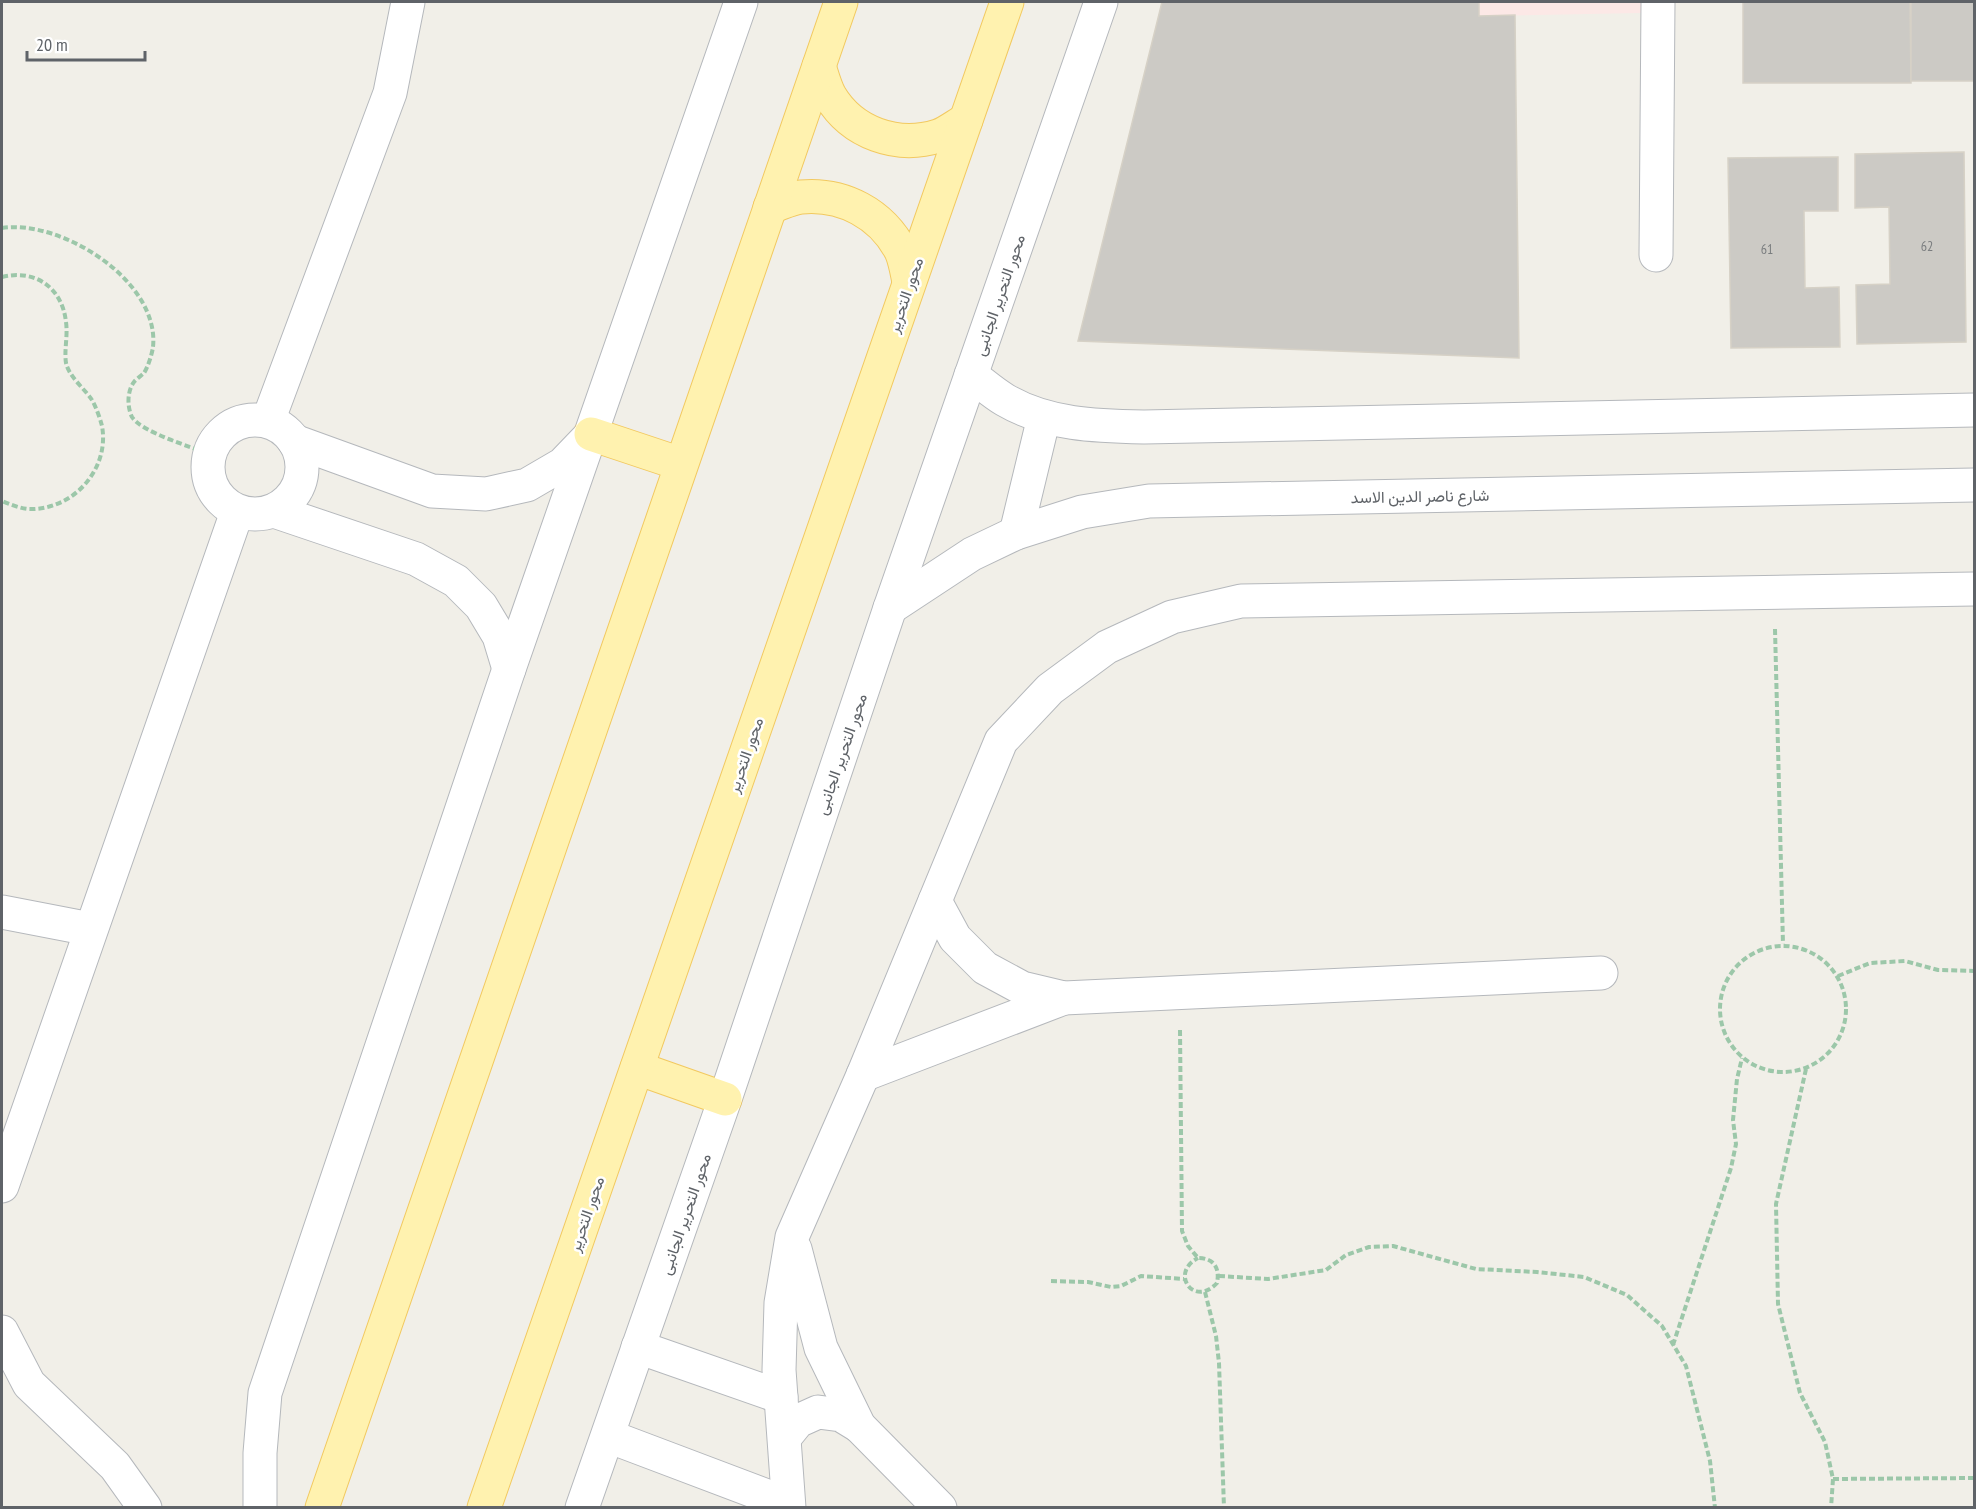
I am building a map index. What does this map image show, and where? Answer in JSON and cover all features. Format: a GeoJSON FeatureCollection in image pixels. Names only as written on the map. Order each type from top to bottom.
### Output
{"type":"FeatureCollection","features":[{"type":"Feature","properties":{"kind":"main road"},"geometry":{"type":"LineString","coordinates":[[322,1508],[841,2]]}},
{"type":"Feature","properties":{"kind":"main road","name":"محور التحرير"},"geometry":{"type":"LineString","coordinates":[[484,1508],[1007,2]]}},
{"type":"Feature","properties":{"kind":"main road"},"geometry":{"type":"LineString","coordinates":[[819,66],[829,95],[849,120],[876,136],[907,141],[938,136],[966,120]]}},
{"type":"Feature","properties":{"kind":"main road"},"geometry":{"type":"LineString","coordinates":[[770,207],[800,197],[831,197],[860,207],[885,227],[901,252],[909,282]]}},
{"type":"Feature","properties":{"kind":"main road"},"geometry":{"type":"LineString","coordinates":[[591,434],[681,464]]}},
{"type":"Feature","properties":{"kind":"main road"},"geometry":{"type":"LineString","coordinates":[[637,1068],[725,1100]]}},
{"type":"Feature","properties":{"kind":"street"},"geometry":{"type":"LineString","coordinates":[[260,1508],[260,1453],[266,1393],[509,669],[741,2]]}},
{"type":"Feature","properties":{"kind":"street","name":"محور التحرير الجانبى"},"geometry":{"type":"LineString","coordinates":[[582,1508],[725,1100],[890,608],[1101,2]]}},
{"type":"Feature","properties":{"kind":"street"},"geometry":{"type":"LineString","coordinates":[[1656,255],[1658,2]]}},
{"type":"Feature","properties":{"kind":"street"},"geometry":{"type":"LineString","coordinates":[[268,422],[390,93],[400,7]]}},
{"type":"Feature","properties":{"kind":"street"},"geometry":{"type":"LineString","coordinates":[[971,375],[1006,400],[1044,417],[1083,425],[1144,427],[1974,410]]}},
{"type":"Feature","properties":{"kind":"street"},"geometry":{"type":"LineString","coordinates":[[1017,533],[1044,417]]}},
{"type":"Feature","properties":{"kind":"street"},"geometry":{"type":"LineString","coordinates":[[251,420],[268,422],[282,429],[294,441],[301,456],[302,472],[298,488],[288,502],[274,511],[258,515],[237,512],[226,506],[215,494],[208,479],[207,463],[212,447],[221,433],[235,424],[251,420]]}},
{"type":"Feature","properties":{"kind":"street"},"geometry":{"type":"LineString","coordinates":[[294,441],[432,491],[486,494],[527,485],[562,464],[591,434]]}},
{"type":"Feature","properties":{"kind":"street","name":"شارع ناصر الدين الاسد"},"geometry":{"type":"LineString","coordinates":[[890,608],[972,554],[1017,533],[1082,512],[1149,501],[1974,485]]}},
{"type":"Feature","properties":{"kind":"street"},"geometry":{"type":"LineString","coordinates":[[274,511],[416,559],[456,581],[481,606],[499,636],[509,669]]}},
{"type":"Feature","properties":{"kind":"street"},"geometry":{"type":"LineString","coordinates":[[2,1186],[237,512]]}},
{"type":"Feature","properties":{"kind":"street"},"geometry":{"type":"LineString","coordinates":[[608,1436],[788,1506],[779,1370],[781,1303],[792,1237],[863,1075],[1001,741],[1050,689],[1107,647],[1172,617],[1241,601],[1974,589]]}},
{"type":"Feature","properties":{"kind":"street"},"geometry":{"type":"LineString","coordinates":[[934,901],[955,938],[985,968],[1022,988],[1064,998],[1601,973]]}},
{"type":"Feature","properties":{"kind":"street"},"geometry":{"type":"LineString","coordinates":[[2,912],[90,929]]}},
{"type":"Feature","properties":{"kind":"street"},"geometry":{"type":"LineString","coordinates":[[863,1075],[1064,998]]}},
{"type":"Feature","properties":{"kind":"street"},"geometry":{"type":"LineString","coordinates":[[792,1237],[821,1348],[859,1426]]}},
{"type":"Feature","properties":{"kind":"street"},"geometry":{"type":"LineString","coordinates":[[2,1332],[29,1384],[115,1466],[145,1508]]}},
{"type":"Feature","properties":{"kind":"street"},"geometry":{"type":"LineString","coordinates":[[638,1347],[781,1397]]}},
{"type":"Feature","properties":{"kind":"street"},"geometry":{"type":"LineString","coordinates":[[785,1437],[798,1421],[818,1412],[841,1415],[859,1426],[940,1508]]}},
{"type":"Feature","properties":{"kind":"path"},"geometry":{"type":"LineString","coordinates":[[2,228],[40,230],[73,241],[102,258],[126,282],[142,300],[152,323],[153,348],[145,372],[132,384],[128,400],[133,417],[146,429],[210,454]]}},
{"type":"Feature","properties":{"kind":"path"},"geometry":{"type":"LineString","coordinates":[[2,277],[17,273],[41,280],[59,298],[66,321],[66,365],[93,401],[102,426],[102,453],[92,476],[75,495],[53,506],[27,509],[2,501]]}},
{"type":"Feature","properties":{"kind":"path"},"geometry":{"type":"LineString","coordinates":[[1774,592],[1783,944]]}},
{"type":"Feature","properties":{"kind":"path"},"geometry":{"type":"LineString","coordinates":[[1783,944],[1805,949],[1824,960],[1838,976],[1846,997],[1847,1019],[1839,1040],[1825,1057],[1806,1069],[1784,1072],[1762,1069],[1742,1058],[1728,1041],[1720,1021],[1719,998],[1727,977],[1741,960],[1761,949],[1783,944]]}},
{"type":"Feature","properties":{"kind":"path"},"geometry":{"type":"LineString","coordinates":[[1838,976],[1870,963],[1905,962],[1938,970],[1974,971]]}},
{"type":"Feature","properties":{"kind":"path"},"geometry":{"type":"LineString","coordinates":[[1179,993],[1182,1231],[1188,1246],[1198,1258]]}},
{"type":"Feature","properties":{"kind":"path"},"geometry":{"type":"LineString","coordinates":[[1673,1345],[1731,1168],[1736,1144],[1733,1120],[1737,1079],[1742,1058]]}},
{"type":"Feature","properties":{"kind":"path"},"geometry":{"type":"LineString","coordinates":[[1806,1069],[1776,1204],[1778,1304],[1800,1393],[1825,1442],[1833,1479],[1831,1508]]}},
{"type":"Feature","properties":{"kind":"path"},"geometry":{"type":"LineString","coordinates":[[1219,1275],[1268,1279],[1326,1270],[1346,1256],[1369,1247],[1393,1246],[1476,1269],[1584,1277],[1627,1295],[1662,1326],[1686,1366],[1710,1461],[1715,1508]]}},
{"type":"Feature","properties":{"kind":"path"},"geometry":{"type":"LineString","coordinates":[[1198,1258],[1206,1258],[1213,1262],[1218,1268],[1219,1275],[1217,1283],[1205,1292],[1196,1292],[1184,1279],[1185,1270],[1190,1262],[1198,1258]]}},
{"type":"Feature","properties":{"kind":"path"},"geometry":{"type":"LineString","coordinates":[[1051,1281],[1088,1282],[1111,1287],[1121,1286],[1141,1276],[1184,1279]]}},
{"type":"Feature","properties":{"kind":"path"},"geometry":{"type":"LineString","coordinates":[[1205,1292],[1216,1336],[1219,1363],[1224,1508]]}},
{"type":"Feature","properties":{"kind":"path"},"geometry":{"type":"LineString","coordinates":[[1833,1479],[1974,1478]]}},
{"type":"Feature","properties":{"kind":"shaded area"},"geometry":{"type":"Polygon","coordinates":[[[1479,2],[1641,2],[1641,13],[1479,16],[1479,2]]]}},
{"type":"Feature","properties":{"kind":"building"},"geometry":{"type":"Polygon","coordinates":[[[1162,2],[1479,2],[1479,16],[1515,15],[1519,358],[1078,341],[1162,2]]]}},
{"type":"Feature","properties":{"kind":"building"},"geometry":{"type":"Polygon","coordinates":[[[1743,2],[1910,2],[1911,83],[1743,83],[1743,2]]]}},
{"type":"Feature","properties":{"kind":"building"},"geometry":{"type":"Polygon","coordinates":[[[1911,2],[1974,2],[1974,81],[1911,81],[1911,2]]]}},
{"type":"Feature","properties":{"kind":"building"},"geometry":{"type":"Polygon","coordinates":[[[1964,152],[1966,342],[1857,344],[1856,285],[1890,284],[1889,207],[1855,208],[1855,154],[1964,152]]]}},
{"type":"Feature","properties":{"kind":"building"},"geometry":{"type":"Polygon","coordinates":[[[1838,157],[1838,211],[1804,211],[1805,288],[1839,287],[1840,347],[1731,348],[1728,158],[1838,157]]]}}]}
